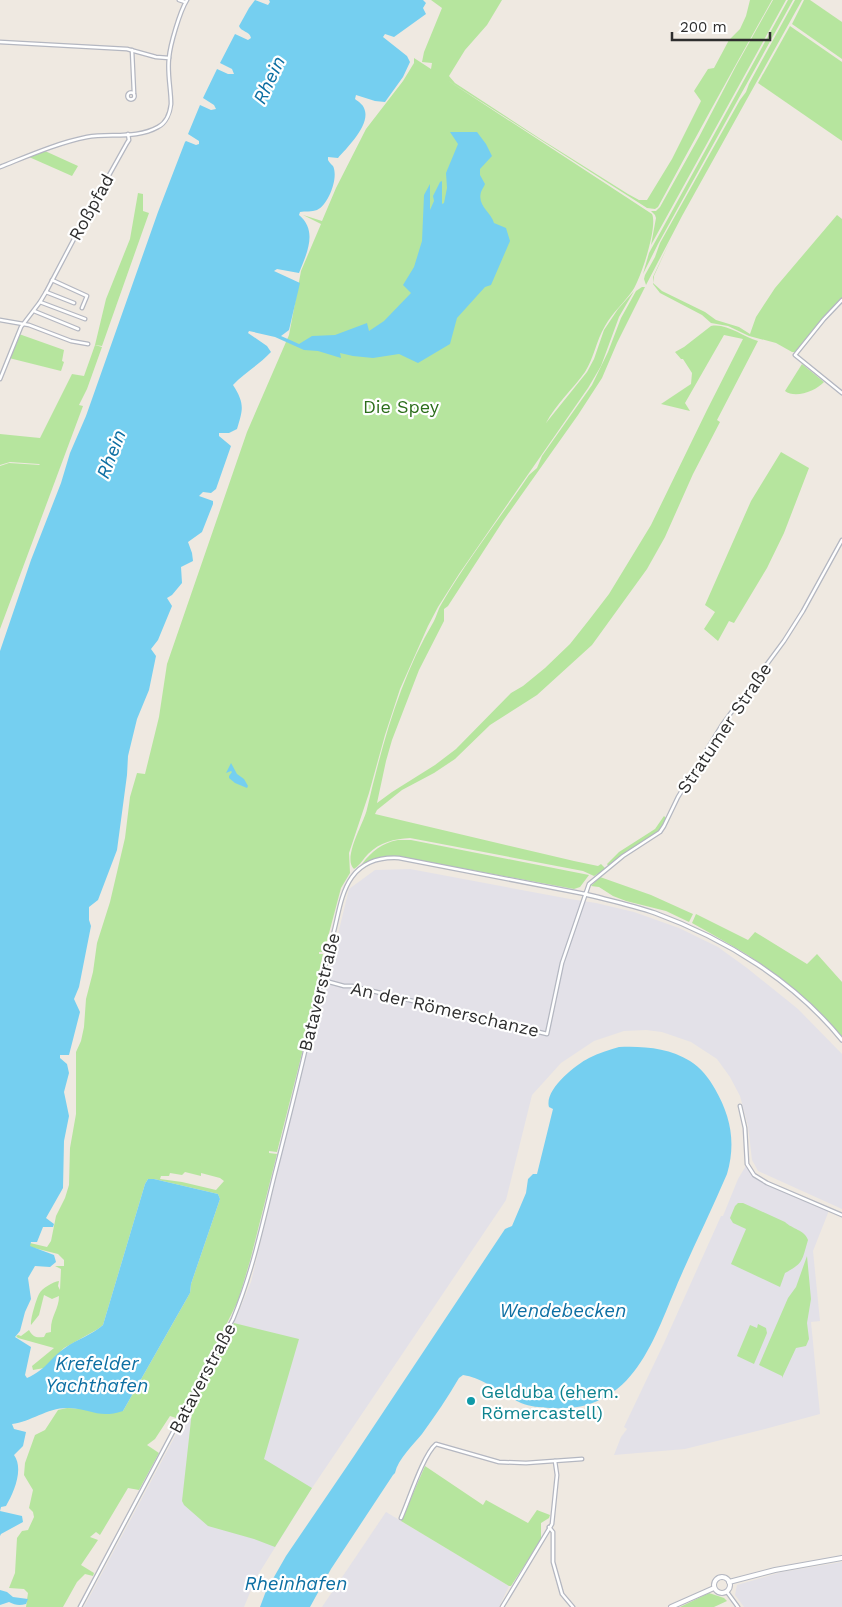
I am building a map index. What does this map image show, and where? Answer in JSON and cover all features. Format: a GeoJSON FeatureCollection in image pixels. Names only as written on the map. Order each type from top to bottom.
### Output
{"type":"FeatureCollection","features":[{"type":"Feature","properties":{"kind":"main road"},"geometry":{"type":"LineString","coordinates":[[729,1582],[775,1570],[842,1558]]}},
{"type":"Feature","properties":{"kind":"main road"},"geometry":{"type":"LineString","coordinates":[[724,1577],[729,1582],[730,1588],[727,1592],[719,1593],[714,1588],[715,1581],[719,1578],[724,1577]]}},
{"type":"Feature","properties":{"kind":"main road"},"geometry":{"type":"LineString","coordinates":[[671,1607],[714,1588]]}},
{"type":"Feature","properties":{"kind":"street"},"geometry":{"type":"LineString","coordinates":[[0,167],[82,138],[154,130],[162,125],[168,116],[171,104],[168,58],[186,1],[180,0]]}},
{"type":"Feature","properties":{"kind":"street"},"geometry":{"type":"LineString","coordinates":[[0,42],[132,50],[156,57],[168,58]]}},
{"type":"Feature","properties":{"kind":"street"},"geometry":{"type":"LineString","coordinates":[[132,50],[134,93]]}},
{"type":"Feature","properties":{"kind":"street","name":"Roßpfad"},"geometry":{"type":"LineString","coordinates":[[22,324],[34,311],[46,292],[129,140],[128,134]]}},
{"type":"Feature","properties":{"kind":"street"},"geometry":{"type":"LineString","coordinates":[[52,280],[87,296],[82,308]]}},
{"type":"Feature","properties":{"kind":"street"},"geometry":{"type":"LineString","coordinates":[[46,292],[74,304]]}},
{"type":"Feature","properties":{"kind":"street"},"geometry":{"type":"LineString","coordinates":[[842,300],[795,355],[842,393]]}},
{"type":"Feature","properties":{"kind":"street"},"geometry":{"type":"LineString","coordinates":[[40,302],[85,319]]}},
{"type":"Feature","properties":{"kind":"street"},"geometry":{"type":"LineString","coordinates":[[34,311],[78,329]]}},
{"type":"Feature","properties":{"kind":"street"},"geometry":{"type":"LineString","coordinates":[[0,320],[22,324],[71,341],[88,344]]}},
{"type":"Feature","properties":{"kind":"street"},"geometry":{"type":"LineString","coordinates":[[0,379],[22,324]]}},
{"type":"Feature","properties":{"kind":"street","name":"Stratumer Straße"},"geometry":{"type":"LineString","coordinates":[[585,894],[591,880],[604,873],[633,849],[660,832],[678,797],[729,714],[775,654],[803,611],[842,540]]}},
{"type":"Feature","properties":{"kind":"street","name":"Bataverstraße"},"geometry":{"type":"LineString","coordinates":[[80,1607],[233,1319],[246,1286],[346,886],[358,870],[373,861],[399,858],[585,894],[653,912],[694,929],[747,957],[779,980],[842,1040]]}},
{"type":"Feature","properties":{"kind":"street","name":"An der Römerschanze"},"geometry":{"type":"LineString","coordinates":[[322,980],[546,1034],[562,963],[585,894]]}},
{"type":"Feature","properties":{"kind":"street"},"geometry":{"type":"LineString","coordinates":[[740,1106],[745,1128],[747,1164],[754,1175],[766,1183],[842,1215]]}},
{"type":"Feature","properties":{"kind":"street"},"geometry":{"type":"LineString","coordinates":[[401,1518],[426,1457],[436,1444],[499,1462],[555,1462],[582,1459]]}},
{"type":"Feature","properties":{"kind":"street"},"geometry":{"type":"LineString","coordinates":[[502,1607],[552,1524],[557,1475],[555,1462]]}},
{"type":"Feature","properties":{"kind":"street"},"geometry":{"type":"LineString","coordinates":[[549,1527],[553,1532],[553,1562],[562,1594],[573,1607]]}},
{"type":"Feature","properties":{"kind":"street"},"geometry":{"type":"LineString","coordinates":[[727,1592],[738,1607]]}},
{"type":"Feature","properties":{"kind":"shaded area"},"geometry":{"type":"Polygon","coordinates":[[[410,869],[596,903],[634,912],[679,928],[718,947],[747,968],[798,1009],[842,1054],[842,1209],[758,1171],[752,1160],[748,1126],[740,1096],[730,1077],[717,1059],[691,1042],[662,1032],[646,1030],[624,1031],[594,1041],[561,1063],[532,1095],[506,1200],[312,1488],[256,1578],[244,1607],[84,1607],[230,1333],[251,1282],[323,983],[328,975],[349,889],[375,870],[410,869]]]}},
{"type":"Feature","properties":{"kind":"shaded area"},"geometry":{"type":"Polygon","coordinates":[[[747,1164],[749,1169],[760,1179],[828,1209],[813,1251],[820,1321],[811,1322],[820,1414],[685,1449],[614,1455],[621,1437],[627,1429],[624,1427],[721,1216],[723,1216],[738,1179],[747,1164]]]}},
{"type":"Feature","properties":{"kind":"shaded area"},"geometry":{"type":"Polygon","coordinates":[[[386,1512],[509,1586],[499,1607],[322,1607],[386,1512]]]}},
{"type":"Feature","properties":{"kind":"shaded area"},"geometry":{"type":"Polygon","coordinates":[[[842,1562],[842,1607],[744,1607],[735,1595],[737,1585],[782,1572],[842,1562]]]}},
{"type":"Feature","properties":{"kind":"green space","name":"Die Spey"},"geometry":{"type":"Polygon","coordinates":[[[431,0],[502,0],[487,25],[465,50],[449,76],[455,83],[628,194],[639,200],[647,200],[672,159],[701,101],[694,91],[708,69],[714,68],[729,40],[740,29],[750,0],[772,0],[658,207],[655,209],[647,208],[447,80],[652,214],[653,229],[648,252],[633,290],[611,317],[605,326],[585,372],[546,423],[587,372],[594,359],[604,330],[618,309],[634,291],[619,317],[601,366],[588,388],[438,607],[400,689],[349,853],[350,873],[341,888],[324,952],[319,952],[319,954],[323,954],[314,994],[313,1010],[277,1152],[269,1151],[269,1153],[277,1154],[238,1301],[179,1419],[170,1416],[155,1439],[147,1445],[159,1453],[139,1490],[128,1488],[100,1535],[96,1532],[90,1537],[98,1540],[81,1565],[94,1573],[93,1576],[85,1574],[77,1582],[63,1607],[26,1607],[28,1593],[24,1589],[9,1588],[15,1573],[17,1538],[22,1531],[28,1530],[34,1517],[33,1512],[29,1508],[33,1490],[24,1475],[25,1463],[35,1435],[45,1430],[58,1410],[67,1408],[123,1411],[190,1293],[191,1284],[220,1199],[218,1194],[148,1179],[103,1325],[64,1348],[44,1368],[33,1370],[32,1366],[54,1348],[16,1336],[21,1336],[29,1330],[33,1336],[39,1337],[44,1337],[46,1333],[51,1332],[59,1296],[52,1299],[44,1295],[39,1315],[31,1325],[31,1319],[40,1292],[59,1281],[58,1286],[60,1290],[61,1269],[55,1266],[64,1266],[64,1260],[58,1254],[30,1247],[27,1244],[47,1247],[51,1241],[56,1216],[69,1185],[70,1148],[76,1114],[76,1052],[84,1027],[86,999],[93,972],[97,943],[110,902],[125,838],[130,797],[137,773],[145,774],[159,717],[167,664],[247,432],[289,335],[301,271],[321,224],[303,215],[322,221],[336,188],[366,129],[403,81],[414,63],[414,58],[431,69],[432,63],[422,62],[424,52],[442,8],[431,0]],[[185,1172],[182,1175],[170,1173],[169,1176],[161,1176],[160,1179],[216,1190],[224,1181],[220,1178],[201,1173],[201,1176],[185,1172]]]}},
{"type":"Feature","properties":{"kind":"green space"},"geometry":{"type":"Polygon","coordinates":[[[773,0],[786,0],[651,245],[656,218],[651,211],[656,211],[660,207],[773,0]]]}},
{"type":"Feature","properties":{"kind":"green space"},"geometry":{"type":"Polygon","coordinates":[[[788,0],[793,0],[643,274],[649,253],[788,0]]]}},
{"type":"Feature","properties":{"kind":"green space"},"geometry":{"type":"Polygon","coordinates":[[[795,0],[802,0],[682,216],[646,285],[645,275],[660,243],[746,92],[795,0]]]}},
{"type":"Feature","properties":{"kind":"green space"},"geometry":{"type":"Polygon","coordinates":[[[804,0],[810,0],[842,22],[842,59],[792,24],[804,0]]]}},
{"type":"Feature","properties":{"kind":"green space"},"geometry":{"type":"Polygon","coordinates":[[[790,26],[842,62],[842,141],[758,83],[790,26]]]}},
{"type":"Feature","properties":{"kind":"green space"},"geometry":{"type":"Polygon","coordinates":[[[45,151],[78,166],[72,176],[29,157],[45,151]]]}},
{"type":"Feature","properties":{"kind":"green space"},"geometry":{"type":"Polygon","coordinates":[[[138,193],[143,194],[143,211],[149,213],[102,346],[95,345],[106,299],[130,239],[138,193]]]}},
{"type":"Feature","properties":{"kind":"green space"},"geometry":{"type":"Polygon","coordinates":[[[837,215],[842,219],[842,298],[796,352],[792,352],[776,343],[749,336],[728,326],[711,323],[702,315],[660,293],[653,283],[662,291],[705,312],[716,320],[739,327],[750,334],[756,317],[775,288],[837,215]]]}},
{"type":"Feature","properties":{"kind":"green space"},"geometry":{"type":"Polygon","coordinates":[[[645,287],[602,378],[503,521],[448,606],[444,609],[444,621],[419,670],[392,740],[377,803],[456,749],[511,693],[545,668],[570,644],[609,594],[651,525],[743,339],[724,335],[685,403],[690,411],[661,404],[691,384],[692,373],[683,359],[675,352],[711,326],[729,328],[758,341],[717,420],[720,422],[693,474],[665,537],[647,569],[592,645],[537,695],[490,725],[455,759],[402,790],[377,810],[375,814],[574,861],[598,866],[601,864],[606,869],[594,876],[583,871],[410,838],[393,840],[382,844],[368,854],[354,869],[351,864],[352,849],[367,809],[393,712],[411,665],[441,605],[462,570],[529,475],[537,468],[542,456],[592,385],[608,352],[621,318],[636,291],[645,287]]]}},
{"type":"Feature","properties":{"kind":"green space"},"geometry":{"type":"Polygon","coordinates":[[[19,334],[64,350],[62,361],[64,362],[61,371],[9,358],[19,334]]]}},
{"type":"Feature","properties":{"kind":"green space"},"geometry":{"type":"Polygon","coordinates":[[[95,345],[102,347],[87,389],[79,405],[83,406],[0,629],[0,466],[9,463],[40,465],[10,462],[0,465],[0,434],[40,438],[72,374],[84,376],[95,345]]]}},
{"type":"Feature","properties":{"kind":"green space"},"geometry":{"type":"Polygon","coordinates":[[[802,364],[824,382],[805,393],[794,394],[785,391],[802,364]]]}},
{"type":"Feature","properties":{"kind":"green space"},"geometry":{"type":"Polygon","coordinates":[[[781,452],[809,468],[784,533],[767,568],[734,623],[729,621],[718,641],[704,629],[715,612],[705,605],[751,501],[781,452]]]}},
{"type":"Feature","properties":{"kind":"green space"},"geometry":{"type":"Polygon","coordinates":[[[664,816],[666,818],[658,832],[620,857],[609,867],[607,864],[619,852],[655,829],[664,816]]]}},
{"type":"Feature","properties":{"kind":"green space"},"geometry":{"type":"Polygon","coordinates":[[[398,840],[411,840],[589,875],[580,887],[574,889],[401,857],[380,857],[362,864],[378,848],[398,840]]]}},
{"type":"Feature","properties":{"kind":"green space"},"geometry":{"type":"Polygon","coordinates":[[[600,877],[651,895],[693,914],[689,922],[666,911],[613,896],[599,887],[591,886],[600,877]]]}},
{"type":"Feature","properties":{"kind":"green space"},"geometry":{"type":"Polygon","coordinates":[[[696,914],[748,940],[755,932],[807,964],[817,954],[842,982],[842,1037],[809,1003],[772,972],[746,954],[692,923],[696,914]]]}},
{"type":"Feature","properties":{"kind":"green space"},"geometry":{"type":"Polygon","coordinates":[[[738,1203],[743,1203],[785,1222],[801,1232],[808,1240],[801,1260],[796,1266],[785,1273],[780,1287],[731,1264],[746,1229],[733,1223],[730,1218],[738,1203]]]}},
{"type":"Feature","properties":{"kind":"green space"},"geometry":{"type":"Polygon","coordinates":[[[807,1256],[811,1299],[807,1323],[809,1339],[806,1346],[796,1348],[782,1378],[782,1376],[759,1365],[788,1298],[796,1287],[807,1256]]]}},
{"type":"Feature","properties":{"kind":"green space"},"geometry":{"type":"Polygon","coordinates":[[[234,1323],[299,1339],[264,1459],[312,1488],[275,1547],[208,1526],[182,1501],[193,1402],[234,1323]]]}},
{"type":"Feature","properties":{"kind":"green space"},"geometry":{"type":"Polygon","coordinates":[[[758,1324],[766,1328],[767,1333],[754,1364],[737,1356],[750,1325],[757,1328],[758,1324]]]}},
{"type":"Feature","properties":{"kind":"green space"},"geometry":{"type":"Polygon","coordinates":[[[425,1466],[483,1505],[486,1500],[528,1523],[537,1510],[550,1515],[549,1518],[541,1523],[541,1540],[511,1586],[401,1521],[425,1466]]]}},
{"type":"Feature","properties":{"kind":"green space"},"geometry":{"type":"Polygon","coordinates":[[[709,1593],[724,1598],[727,1601],[714,1607],[680,1607],[709,1593]]]}},
{"type":"Feature","properties":{"kind":"water"},"geometry":{"type":"Polygon","coordinates":[[[255,0],[268,5],[269,0],[423,0],[426,3],[423,8],[426,14],[394,37],[385,34],[383,37],[407,56],[410,62],[403,77],[385,102],[356,95],[355,99],[364,109],[365,117],[361,130],[338,158],[328,157],[333,166],[335,177],[325,203],[317,210],[300,212],[299,215],[305,221],[308,228],[309,243],[299,273],[277,269],[274,271],[300,283],[289,330],[281,336],[299,344],[312,336],[335,335],[367,323],[369,331],[384,321],[411,293],[403,285],[414,267],[422,241],[424,195],[430,184],[430,210],[434,201],[433,196],[442,181],[442,204],[444,203],[447,188],[446,173],[458,144],[450,132],[477,132],[486,144],[492,156],[480,169],[480,175],[485,184],[480,197],[494,223],[506,228],[510,241],[491,285],[485,287],[457,318],[450,344],[418,363],[399,354],[373,358],[340,353],[341,358],[318,351],[304,350],[275,337],[249,331],[248,333],[267,346],[271,352],[233,385],[240,397],[242,407],[239,422],[237,429],[229,433],[219,433],[219,436],[231,446],[216,489],[211,493],[203,492],[199,496],[213,501],[213,504],[202,532],[188,542],[193,561],[181,567],[182,583],[167,598],[172,606],[158,640],[151,649],[156,656],[149,690],[137,719],[128,756],[117,850],[98,900],[89,907],[91,926],[79,987],[74,999],[80,1012],[69,1055],[60,1055],[60,1058],[67,1064],[69,1073],[64,1092],[69,1116],[64,1141],[63,1188],[46,1218],[54,1224],[53,1227],[43,1227],[37,1242],[31,1242],[30,1246],[54,1255],[56,1262],[50,1267],[35,1266],[28,1278],[31,1299],[20,1331],[15,1337],[31,1347],[25,1375],[27,1378],[43,1368],[65,1348],[103,1325],[148,1179],[218,1194],[220,1199],[191,1284],[190,1293],[123,1411],[101,1414],[61,1408],[12,1424],[14,1429],[26,1432],[23,1446],[14,1455],[18,1467],[15,1487],[6,1506],[1,1507],[0,1511],[0,651],[31,560],[61,483],[70,453],[86,416],[158,212],[185,142],[199,144],[199,141],[188,134],[200,105],[211,110],[216,109],[214,105],[203,98],[217,69],[228,74],[234,74],[232,69],[220,63],[235,34],[248,40],[251,38],[239,26],[249,8],[255,0]]]}},
{"type":"Feature","properties":{"kind":"water"},"geometry":{"type":"Polygon","coordinates":[[[231,763],[237,774],[244,779],[248,786],[247,788],[229,778],[232,772],[226,773],[231,763]]]}},
{"type":"Feature","properties":{"kind":"water","name":"Wendebecken"},"geometry":{"type":"Polygon","coordinates":[[[619,1047],[638,1047],[674,1053],[698,1067],[710,1081],[725,1110],[731,1141],[730,1163],[727,1174],[663,1320],[639,1365],[623,1384],[604,1398],[580,1407],[535,1407],[521,1403],[478,1379],[463,1375],[459,1378],[422,1434],[402,1457],[395,1473],[331,1569],[310,1607],[260,1607],[266,1591],[286,1556],[505,1229],[512,1226],[526,1193],[528,1179],[533,1174],[537,1174],[553,1109],[549,1107],[551,1093],[569,1072],[583,1061],[619,1047]]]}},
{"type":"Feature","properties":{"kind":"water"},"geometry":{"type":"Polygon","coordinates":[[[0,1511],[22,1516],[23,1522],[0,1536],[0,1511]]]}},
{"type":"Feature","properties":{"kind":"water"},"geometry":{"type":"Polygon","coordinates":[[[0,1590],[7,1592],[13,1597],[28,1599],[26,1604],[17,1605],[9,1602],[0,1605],[0,1590]]]}},
{"type":"Feature","properties":{"kind":"place","name":"Gelduba (ehem. Römercastell)"},"geometry":{"type":"Point","coordinates":[471,1401]}},
{"type":"Feature","properties":{"kind":"water label","name":"Rhein"},"geometry":{"type":"Point","coordinates":[269,80]}},
{"type":"Feature","properties":{"kind":"water label","name":"Rhein"},"geometry":{"type":"Point","coordinates":[111,454]}},
{"type":"Feature","properties":{"kind":"water label","name":"Krefelder Yachthafen"},"geometry":{"type":"Point","coordinates":[97,1374]}},
{"type":"Feature","properties":{"kind":"water label","name":"Rheinhafen"},"geometry":{"type":"Point","coordinates":[296,1583]}}]}
